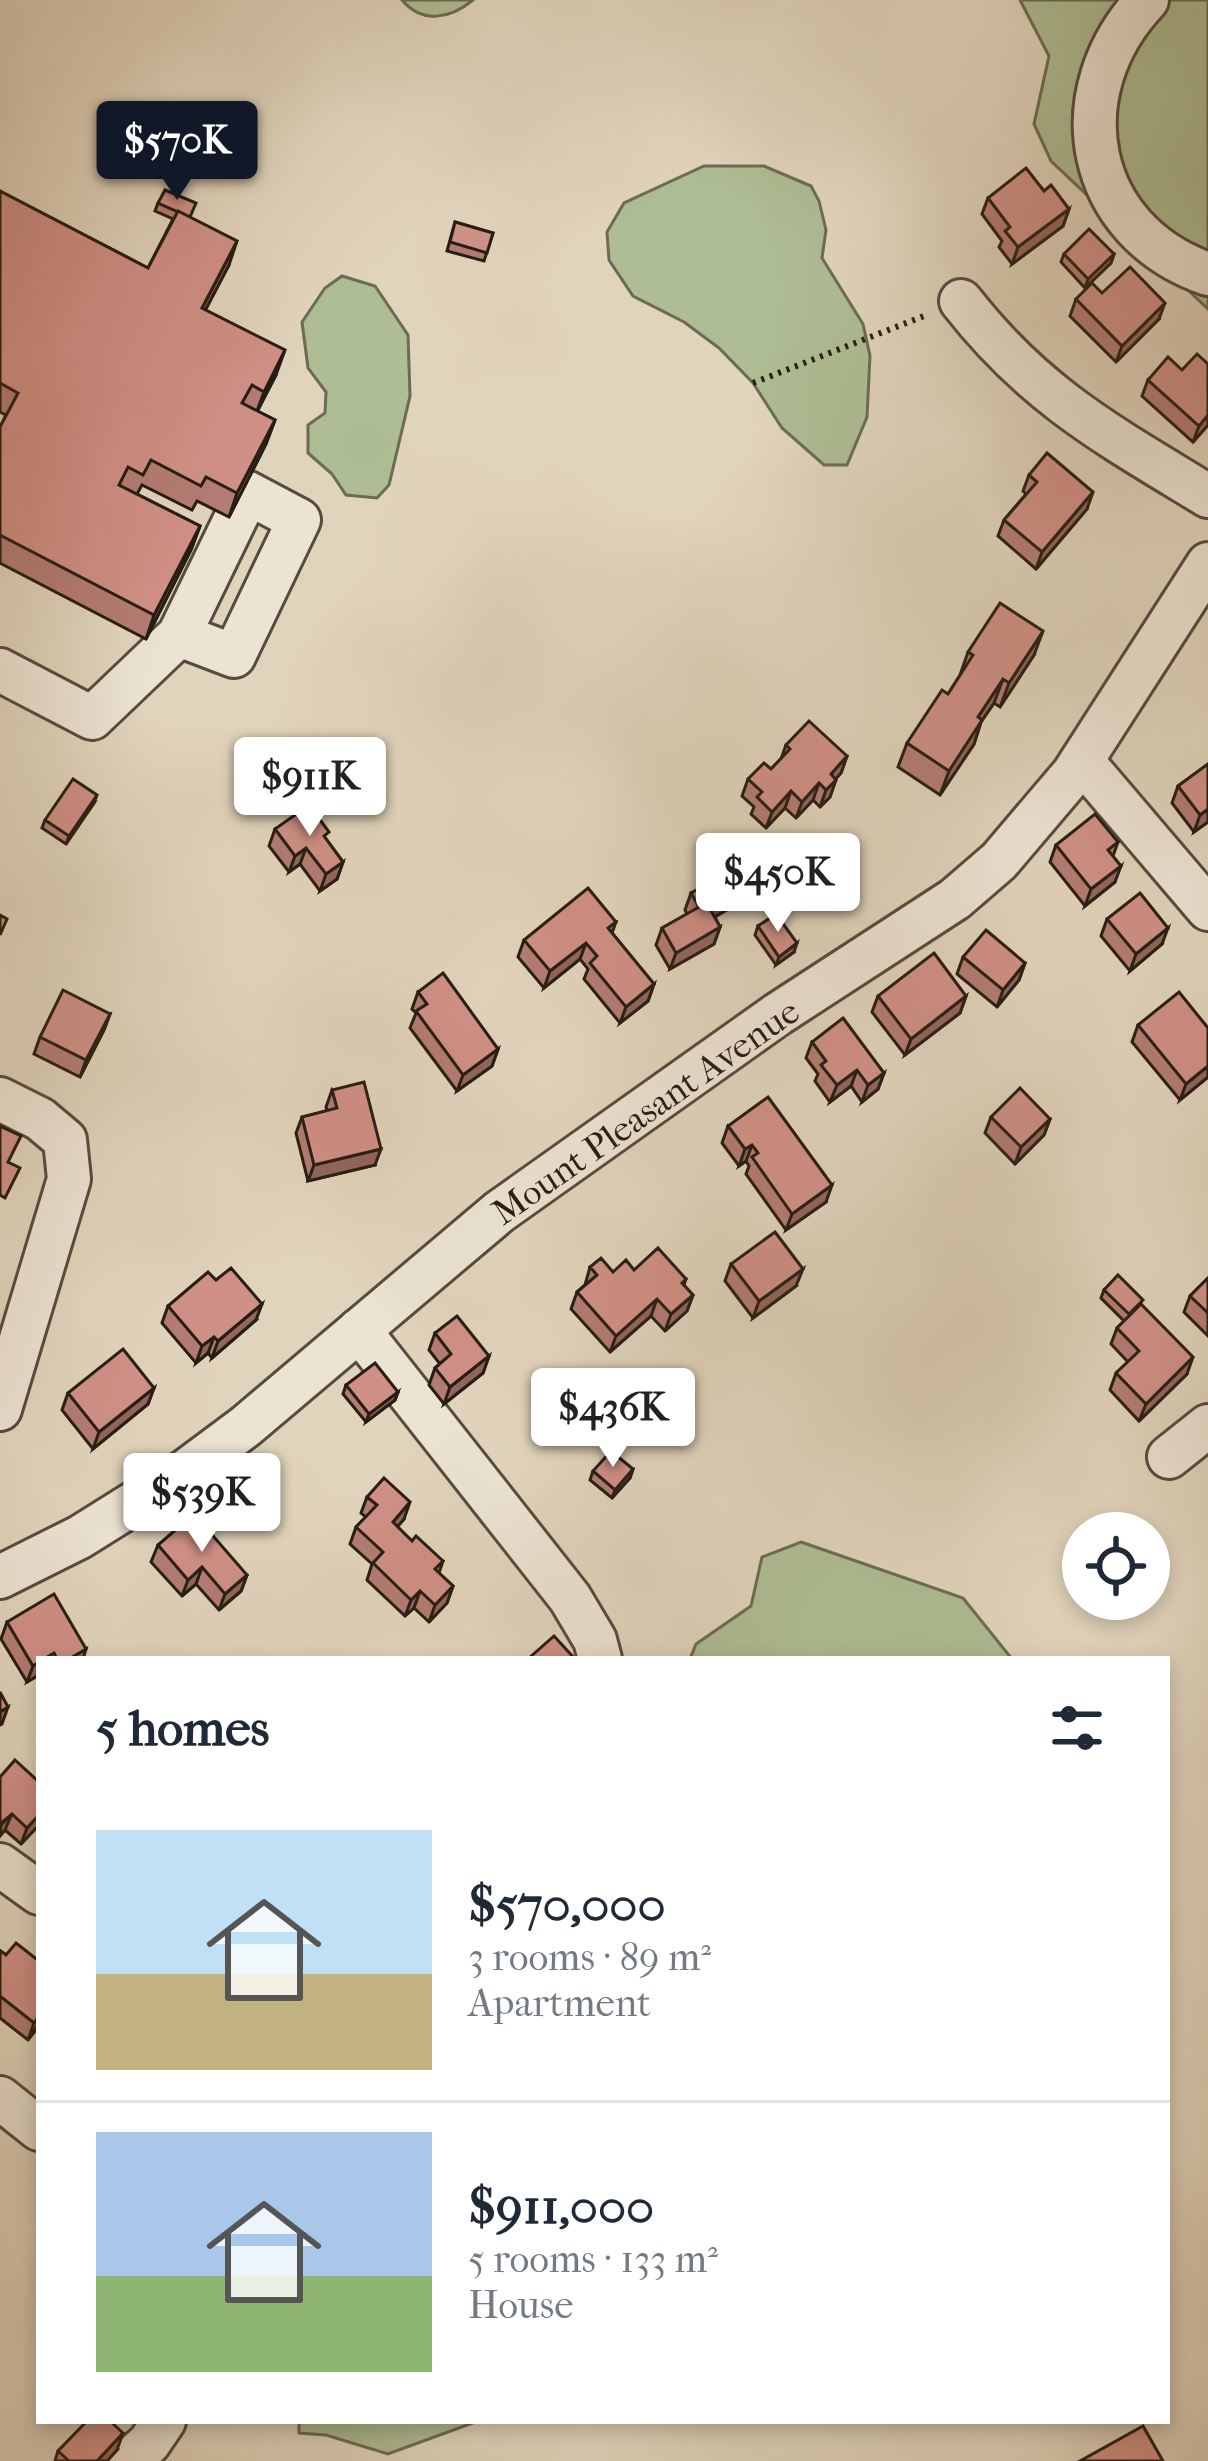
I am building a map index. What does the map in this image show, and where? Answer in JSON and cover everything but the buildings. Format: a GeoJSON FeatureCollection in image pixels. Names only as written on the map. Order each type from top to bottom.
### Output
{"type":"FeatureCollection","features":[{"type":"Feature","properties":{"kind":"street"},"geometry":{"type":"LineString","coordinates":[[1147,0],[1116,38],[1100,76],[1094,117],[1098,158],[1113,196],[1137,230],[1168,256],[1208,274]]}},
{"type":"Feature","properties":{"kind":"street"},"geometry":{"type":"LineString","coordinates":[[961,301],[997,348],[1062,406],[1208,496]]}},
{"type":"Feature","properties":{"kind":"street","name":"Mount Pleasant Avenue"},"geometry":{"type":"LineString","coordinates":[[0,1577],[80,1538],[187,1470],[500,1212],[778,1014],[955,899],[999,861],[1082,761],[1208,564]]}},
{"type":"Feature","properties":{"kind":"street"},"geometry":{"type":"LineString","coordinates":[[0,670],[92,718],[179,635]]}},
{"type":"Feature","properties":{"kind":"street"},"geometry":{"type":"LineString","coordinates":[[1082,761],[1208,909]]}},
{"type":"Feature","properties":{"kind":"street"},"geometry":{"type":"LineString","coordinates":[[0,1099],[40,1119],[65,1140],[69,1179],[0,1409]]}},
{"type":"Feature","properties":{"kind":"street"},"geometry":{"type":"LineString","coordinates":[[359,1330],[570,1598],[599,1656]]}},
{"type":"Feature","properties":{"kind":"street"},"geometry":{"type":"LineString","coordinates":[[1169,1456],[1208,1426]]}},
{"type":"Feature","properties":{"kind":"street"},"geometry":{"type":"LineString","coordinates":[[0,1865],[36,1891]]}},
{"type":"Feature","properties":{"kind":"street"},"geometry":{"type":"LineString","coordinates":[[0,2098],[36,2127]]}},
{"type":"Feature","properties":{"kind":"street"},"geometry":{"type":"LineString","coordinates":[[129,2461],[162,2424]]}},
{"type":"Feature","properties":{"kind":"path"},"geometry":{"type":"LineString","coordinates":[[753,383],[961,301]]}},
{"type":"Feature","properties":{"kind":"green space"},"geometry":{"type":"Polygon","coordinates":[[[402,0],[473,0],[455,11],[427,16],[402,0]]]}},
{"type":"Feature","properties":{"kind":"green space"},"geometry":{"type":"Polygon","coordinates":[[[1020,0],[1208,0],[1208,309],[1051,161],[1034,124],[1049,56],[1020,0]]]}},
{"type":"Feature","properties":{"kind":"green space"},"geometry":{"type":"Polygon","coordinates":[[[704,166],[764,166],[811,186],[819,201],[826,230],[822,258],[863,324],[870,356],[867,417],[847,465],[824,465],[782,428],[753,383],[719,348],[684,322],[633,296],[609,260],[607,232],[624,203],[704,166]]]}},
{"type":"Feature","properties":{"kind":"green space"},"geometry":{"type":"Polygon","coordinates":[[[342,276],[375,286],[408,335],[410,396],[389,485],[377,498],[346,495],[332,474],[308,453],[308,425],[325,413],[326,392],[308,368],[302,322],[325,288],[342,276]]]}},
{"type":"Feature","properties":{"kind":"green space"},"geometry":{"type":"Polygon","coordinates":[[[801,1542],[963,1598],[1010,1656],[691,1656],[696,1644],[751,1606],[762,1557],[801,1542]]]}},
{"type":"Feature","properties":{"kind":"green space"},"geometry":{"type":"Polygon","coordinates":[[[299,2424],[470,2424],[388,2454],[326,2435],[299,2433],[299,2424]]]}}]}
